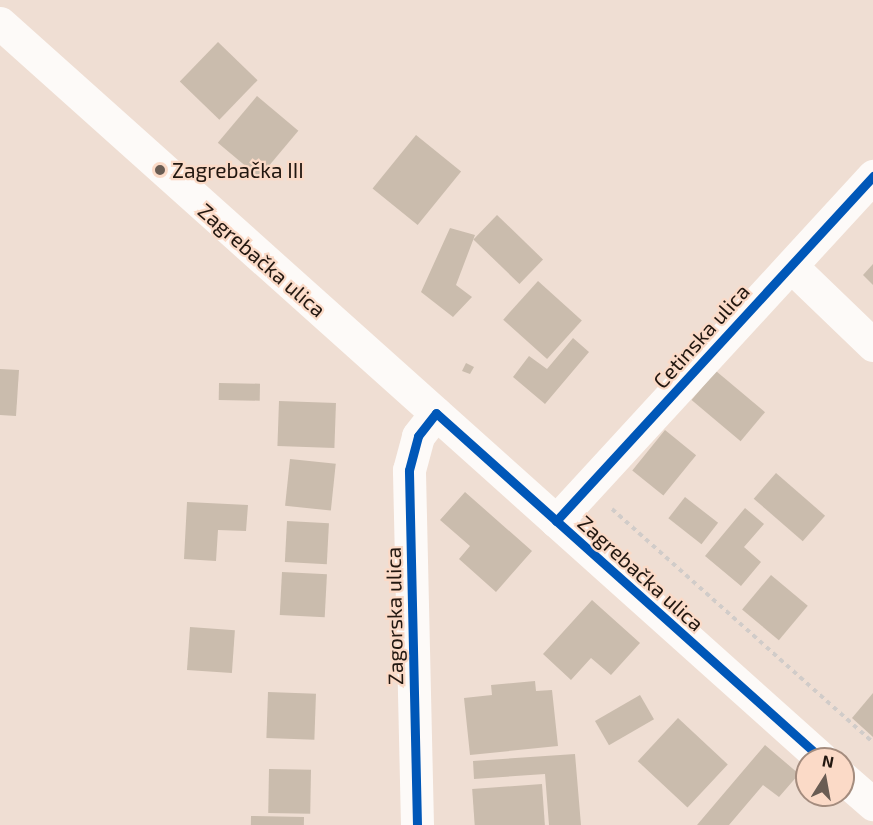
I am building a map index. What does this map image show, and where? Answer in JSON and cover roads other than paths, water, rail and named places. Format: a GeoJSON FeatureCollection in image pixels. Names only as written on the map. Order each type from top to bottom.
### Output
{"type":"FeatureCollection","features":[{"type":"Feature","properties":{"kind":"main road","name":"Zagrebačka ulica"},"geometry":{"type":"LineString","coordinates":[[0,23],[809,747]]}},
{"type":"Feature","properties":{"kind":"main road","name":"Cetinska ulica"},"geometry":{"type":"LineString","coordinates":[[556,521],[873,176]]}},
{"type":"Feature","properties":{"kind":"main road"},"geometry":{"type":"LineString","coordinates":[[790,266],[873,345]]}},
{"type":"Feature","properties":{"kind":"main road","name":"Zagorska ulica"},"geometry":{"type":"LineString","coordinates":[[417,825],[409,470],[418,436],[436,413]]}},
{"type":"Feature","properties":{"kind":"main road"},"geometry":{"type":"LineString","coordinates":[[855,788],[873,804]]}},
{"type":"Feature","properties":{"kind":"place","name":"Zagrebačka III"},"geometry":{"type":"Point","coordinates":[160,170]}}]}
